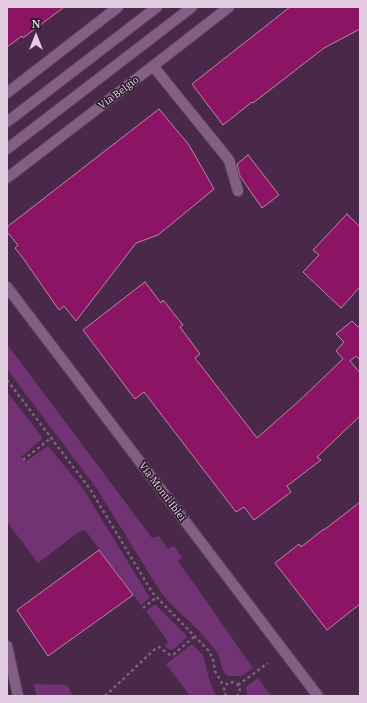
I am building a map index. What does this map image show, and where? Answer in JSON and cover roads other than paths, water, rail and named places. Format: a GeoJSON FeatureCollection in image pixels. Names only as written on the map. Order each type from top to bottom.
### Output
{"type":"FeatureCollection","features":[{"type":"Feature","properties":{"kind":"street"},"geometry":{"type":"LineString","coordinates":[[7,93],[118,7]]}},
{"type":"Feature","properties":{"kind":"street"},"geometry":{"type":"LineString","coordinates":[[7,122],[157,7]]}},
{"type":"Feature","properties":{"kind":"street"},"geometry":{"type":"LineString","coordinates":[[7,149],[192,7]]}},
{"type":"Feature","properties":{"kind":"street","name":"Via Belgio"},"geometry":{"type":"LineString","coordinates":[[7,178],[230,7]]}},
{"type":"Feature","properties":{"kind":"street"},"geometry":{"type":"LineString","coordinates":[[153,66],[229,160],[238,191]]}},
{"type":"Feature","properties":{"kind":"street","name":"Via Monti Iblei"},"geometry":{"type":"LineString","coordinates":[[7,288],[318,696]]}},
{"type":"Feature","properties":{"kind":"street"},"geometry":{"type":"LineString","coordinates":[[7,646],[18,696]]}}]}
